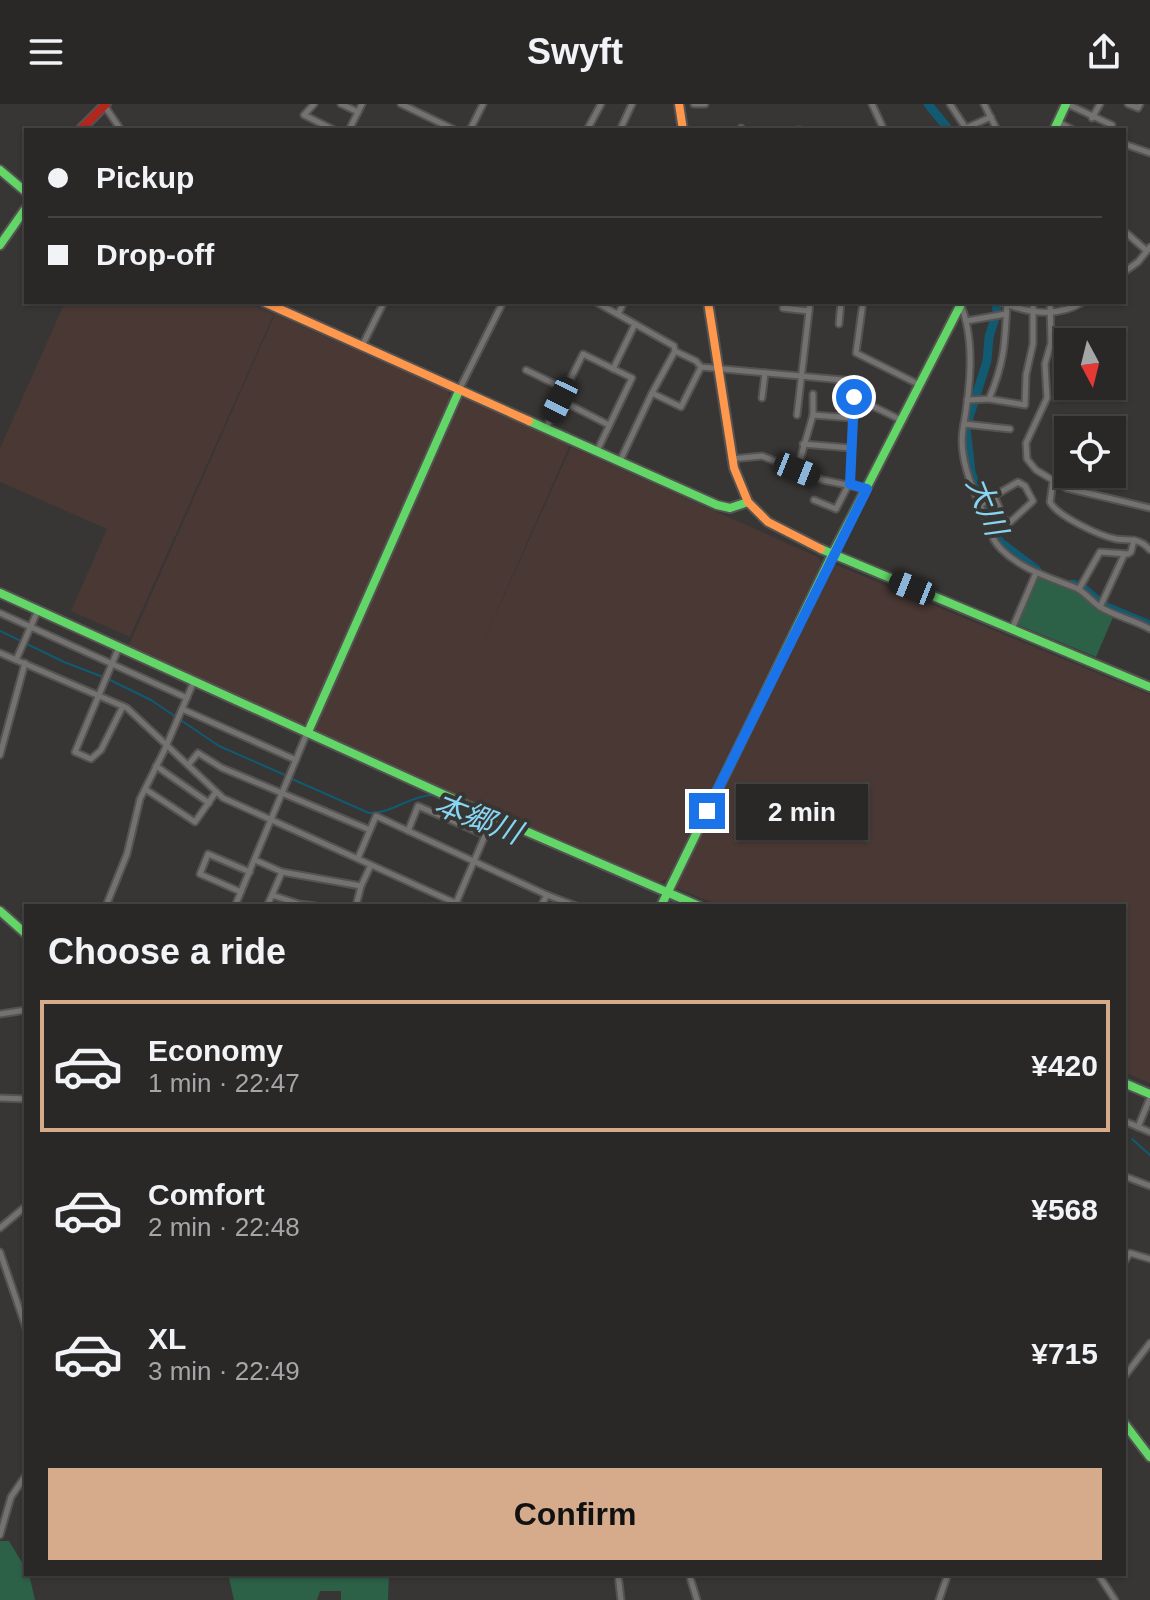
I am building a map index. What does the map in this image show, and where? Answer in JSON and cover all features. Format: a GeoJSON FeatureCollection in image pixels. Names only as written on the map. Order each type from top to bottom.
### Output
{"type":"FeatureCollection","features":[{"type":"Feature","properties":{"kind":"street"},"geometry":{"type":"LineString","coordinates":[[82,128],[105,104],[120,128]]}},
{"type":"Feature","properties":{"kind":"street"},"geometry":{"type":"LineString","coordinates":[[314,104],[304,115],[330,128]]}},
{"type":"Feature","properties":{"kind":"street"},"geometry":{"type":"LineString","coordinates":[[341,104],[358,112]]}},
{"type":"Feature","properties":{"kind":"street"},"geometry":{"type":"LineString","coordinates":[[350,128],[362,104]]}},
{"type":"Feature","properties":{"kind":"street"},"geometry":{"type":"LineString","coordinates":[[401,104],[451,128]]}},
{"type":"Feature","properties":{"kind":"street"},"geometry":{"type":"LineString","coordinates":[[471,128],[483,104]]}},
{"type":"Feature","properties":{"kind":"street"},"geometry":{"type":"LineString","coordinates":[[588,128],[601,104]]}},
{"type":"Feature","properties":{"kind":"street"},"geometry":{"type":"LineString","coordinates":[[621,128],[632,104]]}},
{"type":"Feature","properties":{"kind":"street"},"geometry":{"type":"LineString","coordinates":[[679,104],[683,128]]}},
{"type":"Feature","properties":{"kind":"street"},"geometry":{"type":"LineString","coordinates":[[694,104],[705,104]]}},
{"type":"Feature","properties":{"kind":"street"},"geometry":{"type":"LineString","coordinates":[[872,104],[883,128]]}},
{"type":"Feature","properties":{"kind":"street"},"geometry":{"type":"LineString","coordinates":[[950,104],[965,128]]}},
{"type":"Feature","properties":{"kind":"street"},"geometry":{"type":"LineString","coordinates":[[984,104],[996,128]]}},
{"type":"Feature","properties":{"kind":"street"},"geometry":{"type":"LineString","coordinates":[[1056,126],[1066,104],[1112,125]]}},
{"type":"Feature","properties":{"kind":"street"},"geometry":{"type":"LineString","coordinates":[[1092,118],[1100,104]]}},
{"type":"Feature","properties":{"kind":"street"},"geometry":{"type":"LineString","coordinates":[[1128,104],[1138,108],[1140,104]]}},
{"type":"Feature","properties":{"kind":"street"},"geometry":{"type":"LineString","coordinates":[[968,128],[991,117]]}},
{"type":"Feature","properties":{"kind":"street"},"geometry":{"type":"LineString","coordinates":[[1126,145],[1150,153]]}},
{"type":"Feature","properties":{"kind":"street"},"geometry":{"type":"LineString","coordinates":[[0,170],[24,190]]}},
{"type":"Feature","properties":{"kind":"street"},"geometry":{"type":"LineString","coordinates":[[0,245],[24,211]]}},
{"type":"Feature","properties":{"kind":"street"},"geometry":{"type":"LineString","coordinates":[[1126,232],[1148,249],[1126,268]]}},
{"type":"Feature","properties":{"kind":"street"},"geometry":{"type":"LineString","coordinates":[[268,304],[725,508],[735,508],[748,502]]}},
{"type":"Feature","properties":{"kind":"street"},"geometry":{"type":"LineString","coordinates":[[362,346],[383,304]]}},
{"type":"Feature","properties":{"kind":"street"},"geometry":{"type":"LineString","coordinates":[[236,904],[281,793],[459,391],[502,304]]}},
{"type":"Feature","properties":{"kind":"street"},"geometry":{"type":"LineString","coordinates":[[600,304],[674,346],[675,351],[696,361],[701,367],[854,381]]}},
{"type":"Feature","properties":{"kind":"street"},"geometry":{"type":"LineString","coordinates":[[618,314],[623,304]]}},
{"type":"Feature","properties":{"kind":"street"},"geometry":{"type":"LineString","coordinates":[[708,304],[731,459],[737,480],[748,502],[774,527],[832,555],[1150,687]]}},
{"type":"Feature","properties":{"kind":"street"},"geometry":{"type":"LineString","coordinates":[[784,304],[783,308],[809,311]]}},
{"type":"Feature","properties":{"kind":"street"},"geometry":{"type":"LineString","coordinates":[[797,415],[810,304]]}},
{"type":"Feature","properties":{"kind":"street"},"geometry":{"type":"LineString","coordinates":[[839,324],[841,304]]}},
{"type":"Feature","properties":{"kind":"street"},"geometry":{"type":"LineString","coordinates":[[863,304],[856,353],[920,386]]}},
{"type":"Feature","properties":{"kind":"street"},"geometry":{"type":"LineString","coordinates":[[662,904],[832,555],[961,304]]}},
{"type":"Feature","properties":{"kind":"street"},"geometry":{"type":"LineString","coordinates":[[961,304],[969,352],[971,400],[962,439],[969,485],[982,504],[999,546],[1036,573],[1080,588],[1101,605],[1150,629]]}},
{"type":"Feature","properties":{"kind":"street"},"geometry":{"type":"LineString","coordinates":[[989,399],[1001,369],[1006,341],[1005,304]]}},
{"type":"Feature","properties":{"kind":"street"},"geometry":{"type":"LineString","coordinates":[[1008,304],[1050,313],[1076,304]]}},
{"type":"Feature","properties":{"kind":"street"},"geometry":{"type":"LineString","coordinates":[[971,400],[989,399],[1025,405],[1026,375],[1033,344],[1033,304]]}},
{"type":"Feature","properties":{"kind":"street"},"geometry":{"type":"LineString","coordinates":[[1050,304],[1051,343],[1045,364],[1047,398],[1025,448],[1030,464],[1073,491],[1150,508]]}},
{"type":"Feature","properties":{"kind":"street"},"geometry":{"type":"LineString","coordinates":[[966,321],[1004,314]]}},
{"type":"Feature","properties":{"kind":"street"},"geometry":{"type":"LineString","coordinates":[[613,369],[635,324]]}},
{"type":"Feature","properties":{"kind":"street"},"geometry":{"type":"LineString","coordinates":[[620,461],[675,351]]}},
{"type":"Feature","properties":{"kind":"street"},"geometry":{"type":"LineString","coordinates":[[546,428],[583,354],[632,378],[597,451]]}},
{"type":"Feature","properties":{"kind":"street"},"geometry":{"type":"LineString","coordinates":[[652,393],[681,407],[701,367]]}},
{"type":"Feature","properties":{"kind":"street"},"geometry":{"type":"LineString","coordinates":[[526,370],[565,389]]}},
{"type":"Feature","properties":{"kind":"street"},"geometry":{"type":"LineString","coordinates":[[762,398],[765,373]]}},
{"type":"Feature","properties":{"kind":"street"},"geometry":{"type":"LineString","coordinates":[[797,470],[813,415],[813,394]]}},
{"type":"Feature","properties":{"kind":"street"},"geometry":{"type":"LineString","coordinates":[[814,500],[836,509],[849,484],[854,397],[902,420]]}},
{"type":"Feature","properties":{"kind":"street"},"geometry":{"type":"LineString","coordinates":[[560,400],[609,425]]}},
{"type":"Feature","properties":{"kind":"street"},"geometry":{"type":"LineString","coordinates":[[813,415],[852,418]]}},
{"type":"Feature","properties":{"kind":"street"},"geometry":{"type":"LineString","coordinates":[[964,424],[1010,429]]}},
{"type":"Feature","properties":{"kind":"street"},"geometry":{"type":"LineString","coordinates":[[803,444],[851,448]]}},
{"type":"Feature","properties":{"kind":"street"},"geometry":{"type":"LineString","coordinates":[[731,459],[762,456],[823,480],[867,489]]}},
{"type":"Feature","properties":{"kind":"street"},"geometry":{"type":"LineString","coordinates":[[1053,481],[1050,502],[1059,512],[1115,539],[1134,539],[1150,550]]}},
{"type":"Feature","properties":{"kind":"street"},"geometry":{"type":"LineString","coordinates":[[982,504],[994,496],[1018,482],[1025,486],[1033,501],[1007,525],[994,496]]}},
{"type":"Feature","properties":{"kind":"street"},"geometry":{"type":"LineString","coordinates":[[1080,588],[1100,552],[1124,555],[1131,552],[1134,539]]}},
{"type":"Feature","properties":{"kind":"street"},"geometry":{"type":"LineString","coordinates":[[1101,605],[1124,555]]}},
{"type":"Feature","properties":{"kind":"street"},"geometry":{"type":"LineString","coordinates":[[1012,629],[1036,573]]}},
{"type":"Feature","properties":{"kind":"street"},"geometry":{"type":"LineString","coordinates":[[0,593],[308,732],[491,820],[694,904]]}},
{"type":"Feature","properties":{"kind":"street"},"geometry":{"type":"LineString","coordinates":[[16,660],[38,610]]}},
{"type":"Feature","properties":{"kind":"street"},"geometry":{"type":"LineString","coordinates":[[0,613],[187,698]]}},
{"type":"Feature","properties":{"kind":"street"},"geometry":{"type":"LineString","coordinates":[[120,647],[75,752],[91,759],[101,750],[123,706]]}},
{"type":"Feature","properties":{"kind":"street"},"geometry":{"type":"LineString","coordinates":[[0,655],[123,706],[216,792],[236,804],[459,904],[491,820]]}},
{"type":"Feature","properties":{"kind":"street"},"geometry":{"type":"LineString","coordinates":[[0,755],[25,663]]}},
{"type":"Feature","properties":{"kind":"street"},"geometry":{"type":"LineString","coordinates":[[107,904],[127,854],[134,814],[195,680]]}},
{"type":"Feature","properties":{"kind":"street"},"geometry":{"type":"LineString","coordinates":[[181,712],[296,760]]}},
{"type":"Feature","properties":{"kind":"street"},"geometry":{"type":"LineString","coordinates":[[188,765],[198,753],[222,768],[370,830]]}},
{"type":"Feature","properties":{"kind":"street"},"geometry":{"type":"LineString","coordinates":[[156,766],[209,803]]}},
{"type":"Feature","properties":{"kind":"street"},"geometry":{"type":"LineString","coordinates":[[145,789],[195,822],[216,792]]}},
{"type":"Feature","properties":{"kind":"street"},"geometry":{"type":"LineString","coordinates":[[408,831],[418,806],[485,835]]}},
{"type":"Feature","properties":{"kind":"street"},"geometry":{"type":"LineString","coordinates":[[358,858],[376,816],[571,904]]}},
{"type":"Feature","properties":{"kind":"street"},"geometry":{"type":"LineString","coordinates":[[241,892],[200,874],[208,854],[250,872]]}},
{"type":"Feature","properties":{"kind":"street"},"geometry":{"type":"LineString","coordinates":[[255,860],[282,872],[361,886]]}},
{"type":"Feature","properties":{"kind":"street"},"geometry":{"type":"LineString","coordinates":[[356,904],[371,865]]}},
{"type":"Feature","properties":{"kind":"street"},"geometry":{"type":"LineString","coordinates":[[268,904],[282,872]]}},
{"type":"Feature","properties":{"kind":"street"},"geometry":{"type":"LineString","coordinates":[[272,895],[299,904]]}},
{"type":"Feature","properties":{"kind":"street"},"geometry":{"type":"LineString","coordinates":[[542,904],[547,895]]}},
{"type":"Feature","properties":{"kind":"street"},"geometry":{"type":"LineString","coordinates":[[0,911],[24,932]]}},
{"type":"Feature","properties":{"kind":"street"},"geometry":{"type":"LineString","coordinates":[[0,1014],[24,1010]]}},
{"type":"Feature","properties":{"kind":"street"},"geometry":{"type":"LineString","coordinates":[[1126,1084],[1150,1096],[1138,1127]]}},
{"type":"Feature","properties":{"kind":"street"},"geometry":{"type":"LineString","coordinates":[[0,1098],[24,1099]]}},
{"type":"Feature","properties":{"kind":"street"},"geometry":{"type":"LineString","coordinates":[[1126,1122],[1150,1132]]}},
{"type":"Feature","properties":{"kind":"street"},"geometry":{"type":"LineString","coordinates":[[1126,1177],[1150,1186]]}},
{"type":"Feature","properties":{"kind":"street"},"geometry":{"type":"LineString","coordinates":[[0,1228],[24,1208]]}},
{"type":"Feature","properties":{"kind":"street"},"geometry":{"type":"LineString","coordinates":[[0,1252],[24,1322]]}},
{"type":"Feature","properties":{"kind":"street"},"geometry":{"type":"LineString","coordinates":[[1126,1259],[1130,1253],[1150,1259]]}},
{"type":"Feature","properties":{"kind":"street"},"geometry":{"type":"LineString","coordinates":[[1126,1374],[1150,1343]]}},
{"type":"Feature","properties":{"kind":"street"},"geometry":{"type":"LineString","coordinates":[[1126,1426],[1150,1457]]}},
{"type":"Feature","properties":{"kind":"street"},"geometry":{"type":"LineString","coordinates":[[0,1535],[11,1497],[24,1478]]}},
{"type":"Feature","properties":{"kind":"street"},"geometry":{"type":"LineString","coordinates":[[618,1576],[621,1600]]}},
{"type":"Feature","properties":{"kind":"street"},"geometry":{"type":"LineString","coordinates":[[690,1576],[697,1600]]}},
{"type":"Feature","properties":{"kind":"street"},"geometry":{"type":"LineString","coordinates":[[939,1600],[947,1576]]}},
{"type":"Feature","properties":{"kind":"street"},"geometry":{"type":"LineString","coordinates":[[1099,1576],[1115,1600]]}},
{"type":"Feature","properties":{"kind":"shaded area"},"geometry":{"type":"Polygon","coordinates":[[[64,304],[252,304],[274,314],[130,637],[71,611],[107,529],[0,482],[0,448],[64,304]]]}},
{"type":"Feature","properties":{"kind":"shaded area"},"geometry":{"type":"Polygon","coordinates":[[[275,314],[448,391],[450,398],[306,723],[299,724],[128,647],[275,314]]]}},
{"type":"Feature","properties":{"kind":"shaded area"},"geometry":{"type":"Polygon","coordinates":[[[463,398],[570,445],[476,658],[571,447],[818,557],[821,563],[667,879],[657,883],[313,731],[463,398]]]}},
{"type":"Feature","properties":{"kind":"shaded area"},"geometry":{"type":"Polygon","coordinates":[[[834,564],[1150,695],[1150,1083],[1126,1073],[1126,904],[716,904],[676,888],[834,564]]]}},
{"type":"Feature","properties":{"kind":"green space"},"geometry":{"type":"Polygon","coordinates":[[[1037,576],[1071,588],[1096,607],[1114,615],[1096,657],[1016,624],[1037,576]]]}},
{"type":"Feature","properties":{"kind":"green space"},"geometry":{"type":"Polygon","coordinates":[[[0,1541],[9,1541],[24,1566],[24,1576],[29,1576],[35,1600],[0,1600],[0,1541]]]}},
{"type":"Feature","properties":{"kind":"green space"},"geometry":{"type":"Polygon","coordinates":[[[228,1576],[389,1576],[388,1600],[341,1600],[341,1591],[320,1591],[317,1600],[234,1600],[228,1576]]]}},
{"type":"Feature","properties":{"kind":"waterway","name":"大川"},"geometry":{"type":"LineString","coordinates":[[928,104],[947,128]]}},
{"type":"Feature","properties":{"kind":"waterway","name":"大川"},"geometry":{"type":"LineString","coordinates":[[996,304],[987,361],[966,427],[971,472],[1000,542],[1037,570]]}},
{"type":"Feature","properties":{"kind":"waterway","name":"大川"},"geometry":{"type":"LineString","coordinates":[[1073,584],[1083,588],[1104,606],[1150,625]]}},
{"type":"Feature","properties":{"kind":"waterway","name":"本郷川"},"geometry":{"type":"LineString","coordinates":[[0,631],[103,677]]}},
{"type":"Feature","properties":{"kind":"waterway","name":"本郷川"},"geometry":{"type":"LineString","coordinates":[[110,680],[151,700],[219,746],[285,775]]}},
{"type":"Feature","properties":{"kind":"waterway","name":"本郷川"},"geometry":{"type":"LineString","coordinates":[[292,779],[369,813],[385,811],[432,795],[661,895]]}},
{"type":"Feature","properties":{"kind":"waterway","name":"本郷川"},"geometry":{"type":"LineString","coordinates":[[669,899],[681,904]]}},
{"type":"Feature","properties":{"kind":"waterway","name":"本郷川"},"geometry":{"type":"LineString","coordinates":[[1132,1139],[1150,1155]]}},
{"type":"Feature","properties":{"kind":"traffic: fast"},"geometry":{"type":"LineString","coordinates":[[1055,128],[1066,104]]}},
{"type":"Feature","properties":{"kind":"traffic: fast"},"geometry":{"type":"LineString","coordinates":[[0,170],[24,190]]}},
{"type":"Feature","properties":{"kind":"traffic: fast"},"geometry":{"type":"LineString","coordinates":[[0,245],[24,211]]}},
{"type":"Feature","properties":{"kind":"traffic: fast"},"geometry":{"type":"LineString","coordinates":[[662,904],[832,555],[961,304]]}},
{"type":"Feature","properties":{"kind":"traffic: fast"},"geometry":{"type":"LineString","coordinates":[[308,732],[459,391]]}},
{"type":"Feature","properties":{"kind":"traffic: fast"},"geometry":{"type":"LineString","coordinates":[[529,421],[717,505],[730,508],[748,502]]}},
{"type":"Feature","properties":{"kind":"traffic: fast"},"geometry":{"type":"LineString","coordinates":[[821,549],[1150,687]]}},
{"type":"Feature","properties":{"kind":"traffic: fast"},"geometry":{"type":"LineString","coordinates":[[0,593],[493,817],[694,904]]}},
{"type":"Feature","properties":{"kind":"traffic: fast"},"geometry":{"type":"LineString","coordinates":[[0,911],[24,932]]}},
{"type":"Feature","properties":{"kind":"traffic: fast"},"geometry":{"type":"LineString","coordinates":[[1126,1084],[1150,1094]]}},
{"type":"Feature","properties":{"kind":"traffic: fast"},"geometry":{"type":"LineString","coordinates":[[1126,1426],[1150,1457]]}},
{"type":"Feature","properties":{"kind":"traffic: slow"},"geometry":{"type":"LineString","coordinates":[[679,104],[683,128]]}},
{"type":"Feature","properties":{"kind":"traffic: slow"},"geometry":{"type":"LineString","coordinates":[[268,304],[529,421]]}},
{"type":"Feature","properties":{"kind":"traffic: slow"},"geometry":{"type":"LineString","coordinates":[[708,304],[734,468],[748,502],[768,522],[821,549]]}},
{"type":"Feature","properties":{"kind":"traffic: jam"},"geometry":{"type":"LineString","coordinates":[[82,128],[106,104]]}},
{"type":"Feature","properties":{"kind":"route"},"geometry":{"type":"LineString","coordinates":[[707,811],[867,489],[850,484],[854,397]]}}]}
